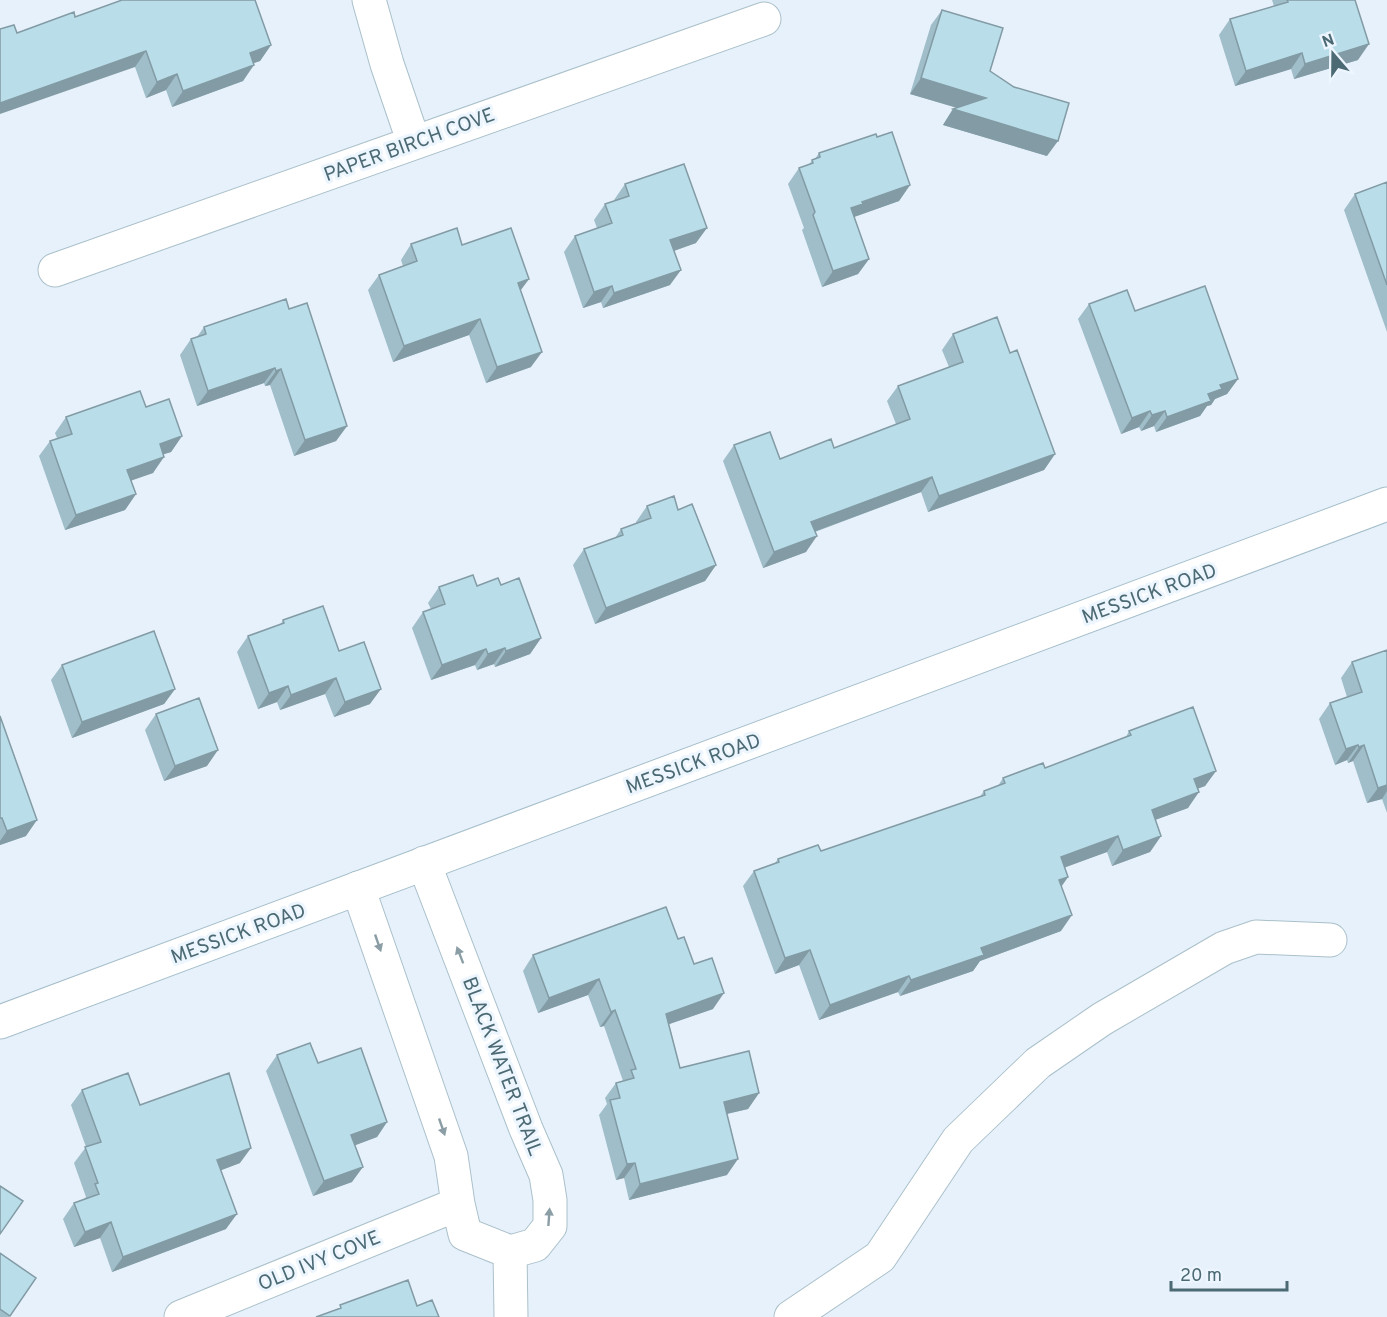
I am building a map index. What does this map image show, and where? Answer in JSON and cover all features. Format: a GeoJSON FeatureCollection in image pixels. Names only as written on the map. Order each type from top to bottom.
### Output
{"type":"FeatureCollection","features":[{"type":"Feature","properties":{"kind":"street"},"geometry":{"type":"LineString","coordinates":[[369,0],[387,64],[414,143]]}},
{"type":"Feature","properties":{"kind":"street","name":"PAPER BIRCH COVE"},"geometry":{"type":"LineString","coordinates":[[56,270],[764,19]]}},
{"type":"Feature","properties":{"kind":"street","name":"MESSICK ROAD"},"geometry":{"type":"LineString","coordinates":[[0,1022],[1387,504]]}},
{"type":"Feature","properties":{"kind":"street","name":"BLACK WATER TRAIL"},"geometry":{"type":"LineString","coordinates":[[424,863],[526,1129],[546,1175],[550,1200],[550,1226],[535,1245],[510,1252]]}},
{"type":"Feature","properties":{"kind":"street"},"geometry":{"type":"LineString","coordinates":[[358,888],[451,1156],[465,1234],[510,1252],[510,1317]]}},
{"type":"Feature","properties":{"kind":"street"},"geometry":{"type":"LineString","coordinates":[[791,1317],[880,1257],[958,1140],[1038,1063],[1102,1019],[1224,948],[1256,937],[1330,940]]}},
{"type":"Feature","properties":{"kind":"street","name":"OLD IVY COVE"},"geometry":{"type":"LineString","coordinates":[[180,1317],[458,1204]]}},
{"type":"Feature","properties":{"kind":"building"},"geometry":{"type":"Polygon","coordinates":[[[122,0],[255,0],[271,45],[250,53],[254,65],[183,91],[177,74],[157,82],[146,51],[0,103],[0,29],[14,25],[17,33],[74,12],[75,17],[122,0]]]}},
{"type":"Feature","properties":{"kind":"building"},"geometry":{"type":"Polygon","coordinates":[[[1287,0],[1355,0],[1369,44],[1305,64],[1302,53],[1246,71],[1230,19],[1288,2],[1287,0]]]}},
{"type":"Feature","properties":{"kind":"building"},"geometry":{"type":"Polygon","coordinates":[[[942,10],[1003,28],[990,71],[1014,87],[1069,103],[1058,141],[953,109],[986,98],[921,78],[942,10]]]}},
{"type":"Feature","properties":{"kind":"building"},"geometry":{"type":"Polygon","coordinates":[[[892,132],[910,185],[851,208],[869,259],[833,271],[799,168],[813,163],[812,160],[820,157],[819,153],[876,134],[877,137],[892,132]]]}},
{"type":"Feature","properties":{"kind":"building"},"geometry":{"type":"Polygon","coordinates":[[[684,164],[707,228],[670,240],[681,270],[614,293],[612,286],[594,292],[575,236],[612,223],[605,204],[629,196],[625,184],[684,164]]]}},
{"type":"Feature","properties":{"kind":"building"},"geometry":{"type":"Polygon","coordinates":[[[1387,182],[1387,285],[1355,194],[1387,182]]]}},
{"type":"Feature","properties":{"kind":"building"},"geometry":{"type":"Polygon","coordinates":[[[457,228],[462,245],[511,228],[529,279],[518,283],[542,352],[497,367],[480,319],[404,346],[379,275],[417,261],[411,244],[457,228]]]}},
{"type":"Feature","properties":{"kind":"building"},"geometry":{"type":"Polygon","coordinates":[[[1205,286],[1238,379],[1220,385],[1222,389],[1208,394],[1211,401],[1167,417],[1165,411],[1152,415],[1150,411],[1132,418],[1089,304],[1127,290],[1135,311],[1205,286]]]}},
{"type":"Feature","properties":{"kind":"building"},"geometry":{"type":"Polygon","coordinates":[[[286,299],[289,309],[307,303],[347,426],[305,440],[281,369],[276,371],[275,368],[208,391],[191,339],[206,334],[204,327],[286,299]]]}},
{"type":"Feature","properties":{"kind":"building"},"geometry":{"type":"Polygon","coordinates":[[[997,317],[1010,353],[1017,350],[1055,454],[939,496],[932,477],[811,522],[817,536],[774,552],[734,445],[770,432],[780,459],[831,439],[834,448],[910,419],[898,386],[963,362],[953,334],[997,317]]]}},
{"type":"Feature","properties":{"kind":"building"},"geometry":{"type":"Polygon","coordinates":[[[140,391],[146,407],[169,399],[182,436],[160,444],[164,457],[127,470],[136,494],[76,515],[50,441],[72,434],[66,417],[140,391]]]}},
{"type":"Feature","properties":{"kind":"building"},"geometry":{"type":"Polygon","coordinates":[[[674,496],[678,510],[692,504],[716,565],[606,608],[584,549],[623,535],[621,529],[651,518],[647,506],[674,496]]]}},
{"type":"Feature","properties":{"kind":"building"},"geometry":{"type":"Polygon","coordinates":[[[473,575],[477,586],[498,578],[501,585],[519,578],[541,638],[506,651],[505,648],[488,654],[486,649],[442,665],[423,612],[445,604],[439,587],[473,575]]]}},
{"type":"Feature","properties":{"kind":"building"},"geometry":{"type":"Polygon","coordinates":[[[323,606],[339,651],[364,642],[381,689],[345,702],[336,678],[291,695],[288,686],[269,693],[248,636],[284,623],[283,620],[323,606]]]}},
{"type":"Feature","properties":{"kind":"building"},"geometry":{"type":"Polygon","coordinates":[[[154,631],[175,689],[82,722],[62,665],[154,631]]]}},
{"type":"Feature","properties":{"kind":"building"},"geometry":{"type":"Polygon","coordinates":[[[1387,650],[1387,785],[1378,788],[1364,745],[1346,749],[1330,703],[1362,692],[1352,662],[1387,650]]]}},
{"type":"Feature","properties":{"kind":"building"},"geometry":{"type":"Polygon","coordinates":[[[199,698],[218,750],[175,766],[156,714],[199,698]]]}},
{"type":"Feature","properties":{"kind":"building"},"geometry":{"type":"Polygon","coordinates":[[[1193,707],[1216,771],[1194,779],[1199,792],[1152,810],[1161,836],[1123,850],[1118,836],[1061,857],[1068,877],[1059,880],[1072,915],[981,948],[984,955],[911,980],[909,976],[830,1005],[810,950],[785,958],[754,871],[779,862],[778,859],[818,845],[821,851],[985,795],[984,791],[1005,783],[1003,778],[1043,763],[1045,768],[1131,735],[1129,731],[1193,707]]]}},
{"type":"Feature","properties":{"kind":"building"},"geometry":{"type":"Polygon","coordinates":[[[0,716],[37,820],[7,831],[0,818],[0,716]]]}},
{"type":"Feature","properties":{"kind":"building"},"geometry":{"type":"Polygon","coordinates":[[[666,907],[678,939],[684,937],[694,964],[712,958],[724,993],[666,1014],[680,1068],[749,1051],[759,1093],[724,1102],[738,1159],[640,1184],[635,1163],[627,1164],[610,1100],[620,1098],[616,1083],[634,1078],[631,1070],[636,1069],[615,1010],[611,1012],[599,979],[549,998],[533,955],[666,907]]]}},
{"type":"Feature","properties":{"kind":"building"},"geometry":{"type":"Polygon","coordinates":[[[310,1043],[318,1063],[361,1048],[387,1122],[351,1135],[363,1167],[324,1181],[277,1055],[310,1043]]]}},
{"type":"Feature","properties":{"kind":"building"},"geometry":{"type":"Polygon","coordinates":[[[128,1073],[140,1105],[229,1073],[251,1148],[217,1160],[237,1214],[123,1257],[111,1222],[85,1232],[74,1203],[99,1194],[95,1184],[98,1183],[85,1147],[101,1142],[82,1090],[128,1073]]]}},
{"type":"Feature","properties":{"kind":"building"},"geometry":{"type":"Polygon","coordinates":[[[0,1186],[23,1201],[0,1234],[0,1186]]]}},
{"type":"Feature","properties":{"kind":"building"},"geometry":{"type":"Polygon","coordinates":[[[0,1253],[36,1278],[10,1316],[0,1309],[0,1253]]]}},
{"type":"Feature","properties":{"kind":"building"},"geometry":{"type":"Polygon","coordinates":[[[408,1280],[417,1306],[432,1300],[439,1317],[316,1317],[341,1308],[340,1305],[408,1280]]]}}]}
